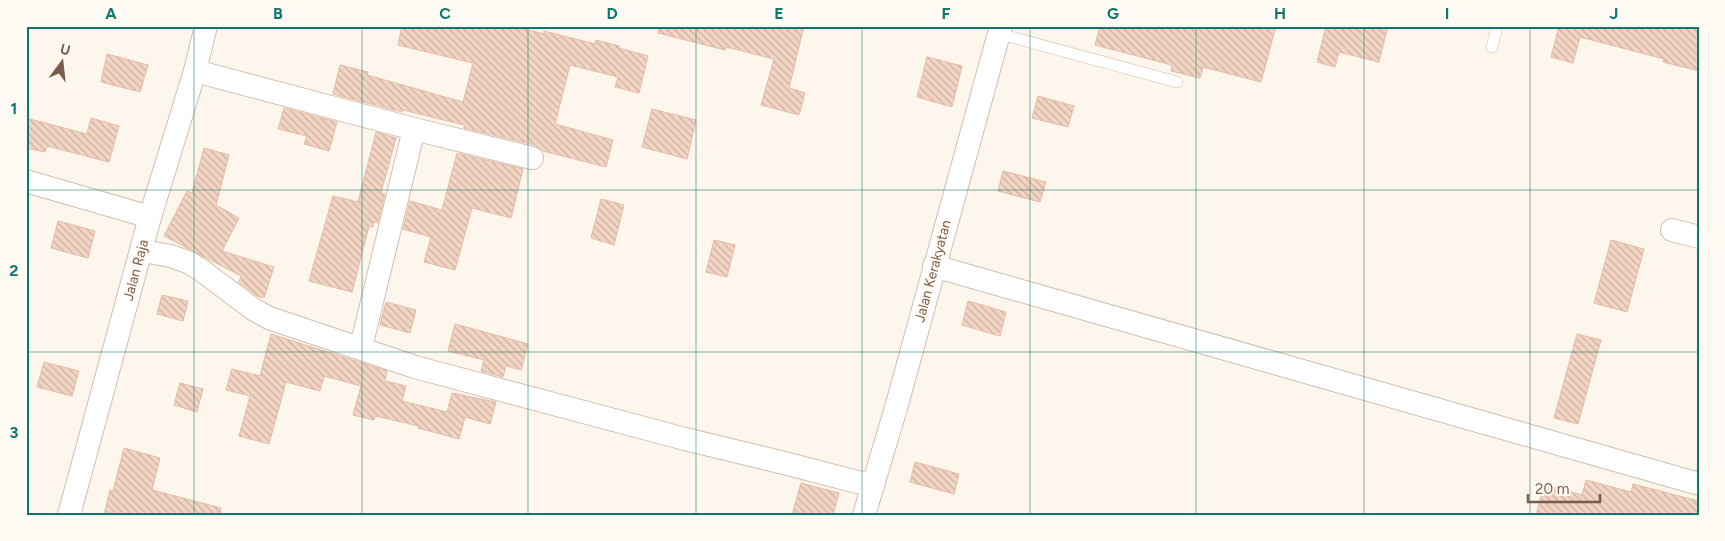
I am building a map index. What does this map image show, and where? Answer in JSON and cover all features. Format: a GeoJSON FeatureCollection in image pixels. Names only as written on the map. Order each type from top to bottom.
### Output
{"type":"FeatureCollection","features":[{"type":"Feature","properties":{"kind":"street","name":"Jalan Raja"},"geometry":{"type":"LineString","coordinates":[[69,515],[150,217],[195,71],[206,26]]}},
{"type":"Feature","properties":{"kind":"street","name":"Jalan Kerakyatan"},"geometry":{"type":"LineString","coordinates":[[864,515],[1001,30]]}},
{"type":"Feature","properties":{"kind":"street"},"geometry":{"type":"LineString","coordinates":[[195,71],[532,158]]}},
{"type":"Feature","properties":{"kind":"street"},"geometry":{"type":"LineString","coordinates":[[361,347],[414,129]]}},
{"type":"Feature","properties":{"kind":"street"},"geometry":{"type":"LineString","coordinates":[[26,181],[150,217]]}},
{"type":"Feature","properties":{"kind":"street"},"geometry":{"type":"LineString","coordinates":[[1672,230],[1699,237]]}},
{"type":"Feature","properties":{"kind":"street"},"geometry":{"type":"LineString","coordinates":[[142,251],[171,256],[190,263],[269,318],[361,347],[415,367],[686,439],[873,486]]}},
{"type":"Feature","properties":{"kind":"street"},"geometry":{"type":"LineString","coordinates":[[934,266],[1699,484]]}},
{"type":"Feature","properties":{"kind":"lane"},"geometry":{"type":"LineString","coordinates":[[1492,47],[1497,26]]}},
{"type":"Feature","properties":{"kind":"lane"},"geometry":{"type":"LineString","coordinates":[[1001,30],[1177,82]]}},
{"type":"Feature","properties":{"kind":"building"},"geometry":{"type":"Polygon","coordinates":[[[402,26],[514,26],[544,34],[544,31],[595,44],[596,40],[648,56],[639,93],[615,87],[618,77],[570,65],[555,124],[613,140],[606,167],[543,151],[535,145],[464,128],[464,125],[403,110],[402,112],[333,94],[340,65],[368,72],[367,75],[463,102],[473,63],[398,45],[402,26]]]}},
{"type":"Feature","properties":{"kind":"building"},"geometry":{"type":"Polygon","coordinates":[[[659,26],[804,26],[789,88],[805,93],[799,115],[761,105],[774,59],[726,47],[725,50],[658,33],[659,26]]]}},
{"type":"Feature","properties":{"kind":"building"},"geometry":{"type":"Polygon","coordinates":[[[1100,26],[1276,26],[1261,82],[1203,67],[1200,78],[1171,71],[1172,65],[1095,45],[1100,26]]]}},
{"type":"Feature","properties":{"kind":"building"},"geometry":{"type":"Polygon","coordinates":[[[1326,26],[1388,26],[1379,62],[1339,52],[1335,67],[1317,62],[1326,26]]]}},
{"type":"Feature","properties":{"kind":"building"},"geometry":{"type":"Polygon","coordinates":[[[1559,26],[1699,26],[1699,71],[1663,62],[1664,59],[1580,37],[1573,63],[1551,57],[1559,26]]]}},
{"type":"Feature","properties":{"kind":"building"},"geometry":{"type":"Polygon","coordinates":[[[107,54],[148,65],[140,92],[101,82],[107,54]]]}},
{"type":"Feature","properties":{"kind":"building"},"geometry":{"type":"Polygon","coordinates":[[[927,57],[962,66],[952,107],[917,97],[927,57]]]}},
{"type":"Feature","properties":{"kind":"building"},"geometry":{"type":"Polygon","coordinates":[[[1038,96],[1074,106],[1068,127],[1032,118],[1038,96]]]}},
{"type":"Feature","properties":{"kind":"building"},"geometry":{"type":"Polygon","coordinates":[[[284,108],[337,122],[329,151],[304,144],[307,136],[278,129],[284,108]]]}},
{"type":"Feature","properties":{"kind":"building"},"geometry":{"type":"Polygon","coordinates":[[[652,109],[696,120],[687,159],[642,147],[652,109]]]}},
{"type":"Feature","properties":{"kind":"building"},"geometry":{"type":"Polygon","coordinates":[[[26,118],[87,134],[91,118],[119,126],[109,162],[47,146],[45,152],[26,148],[26,118]]]}},
{"type":"Feature","properties":{"kind":"building"},"geometry":{"type":"Polygon","coordinates":[[[376,132],[396,138],[381,193],[385,194],[378,223],[374,222],[373,227],[369,226],[352,292],[309,281],[333,196],[358,202],[376,132]]]}},
{"type":"Feature","properties":{"kind":"building"},"geometry":{"type":"Polygon","coordinates":[[[204,148],[229,155],[216,205],[239,218],[222,251],[274,267],[264,298],[257,296],[239,282],[241,276],[164,236],[187,191],[192,193],[204,148]]]}},
{"type":"Feature","properties":{"kind":"building"},"geometry":{"type":"Polygon","coordinates":[[[457,153],[523,169],[511,218],[472,208],[455,270],[424,262],[431,237],[403,229],[410,201],[442,210],[457,153]]]}},
{"type":"Feature","properties":{"kind":"building"},"geometry":{"type":"Polygon","coordinates":[[[1003,171],[1046,182],[1040,202],[998,191],[1003,171]]]}},
{"type":"Feature","properties":{"kind":"building"},"geometry":{"type":"Polygon","coordinates":[[[601,199],[624,205],[614,245],[591,238],[601,199]]]}},
{"type":"Feature","properties":{"kind":"building"},"geometry":{"type":"Polygon","coordinates":[[[58,221],[95,231],[88,258],[51,248],[58,221]]]}},
{"type":"Feature","properties":{"kind":"building"},"geometry":{"type":"Polygon","coordinates":[[[714,240],[735,245],[727,277],[706,272],[714,240]]]}},
{"type":"Feature","properties":{"kind":"building"},"geometry":{"type":"Polygon","coordinates":[[[1611,240],[1644,249],[1627,312],[1594,303],[1611,240]]]}},
{"type":"Feature","properties":{"kind":"building"},"geometry":{"type":"Polygon","coordinates":[[[162,295],[188,301],[183,321],[157,314],[162,295]]]}},
{"type":"Feature","properties":{"kind":"building"},"geometry":{"type":"Polygon","coordinates":[[[968,301],[1006,312],[1000,336],[962,325],[968,301]]]}},
{"type":"Feature","properties":{"kind":"building"},"geometry":{"type":"Polygon","coordinates":[[[386,302],[416,310],[410,333],[380,325],[386,302]]]}},
{"type":"Feature","properties":{"kind":"building"},"geometry":{"type":"Polygon","coordinates":[[[455,324],[528,344],[521,370],[506,366],[503,377],[481,371],[484,360],[448,351],[455,324]]]}},
{"type":"Feature","properties":{"kind":"building"},"geometry":{"type":"Polygon","coordinates":[[[271,334],[387,371],[385,381],[406,386],[402,401],[447,412],[452,393],[496,402],[490,424],[465,417],[459,439],[418,428],[419,426],[375,416],[374,420],[353,415],[361,386],[324,376],[320,391],[286,382],[269,444],[239,436],[250,396],[226,390],[232,369],[260,376],[271,334]]]}},
{"type":"Feature","properties":{"kind":"building"},"geometry":{"type":"Polygon","coordinates":[[[1577,334],[1601,340],[1578,424],[1554,418],[1577,334]]]}},
{"type":"Feature","properties":{"kind":"building"},"geometry":{"type":"Polygon","coordinates":[[[44,362],[79,371],[72,396],[37,387],[44,362]]]}},
{"type":"Feature","properties":{"kind":"building"},"geometry":{"type":"Polygon","coordinates":[[[180,383],[203,389],[197,412],[174,405],[180,383]]]}},
{"type":"Feature","properties":{"kind":"building"},"geometry":{"type":"Polygon","coordinates":[[[124,448],[160,458],[152,490],[221,508],[220,515],[104,515],[110,490],[113,491],[124,448]]]}},
{"type":"Feature","properties":{"kind":"building"},"geometry":{"type":"Polygon","coordinates":[[[915,462],[959,474],[954,494],[910,482],[915,462]]]}},
{"type":"Feature","properties":{"kind":"building"},"geometry":{"type":"Polygon","coordinates":[[[1586,480],[1631,492],[1633,484],[1699,501],[1699,515],[1536,515],[1544,485],[1582,495],[1586,480]]]}},
{"type":"Feature","properties":{"kind":"building"},"geometry":{"type":"Polygon","coordinates":[[[801,483],[839,493],[833,515],[792,515],[801,483]]]}}]}
